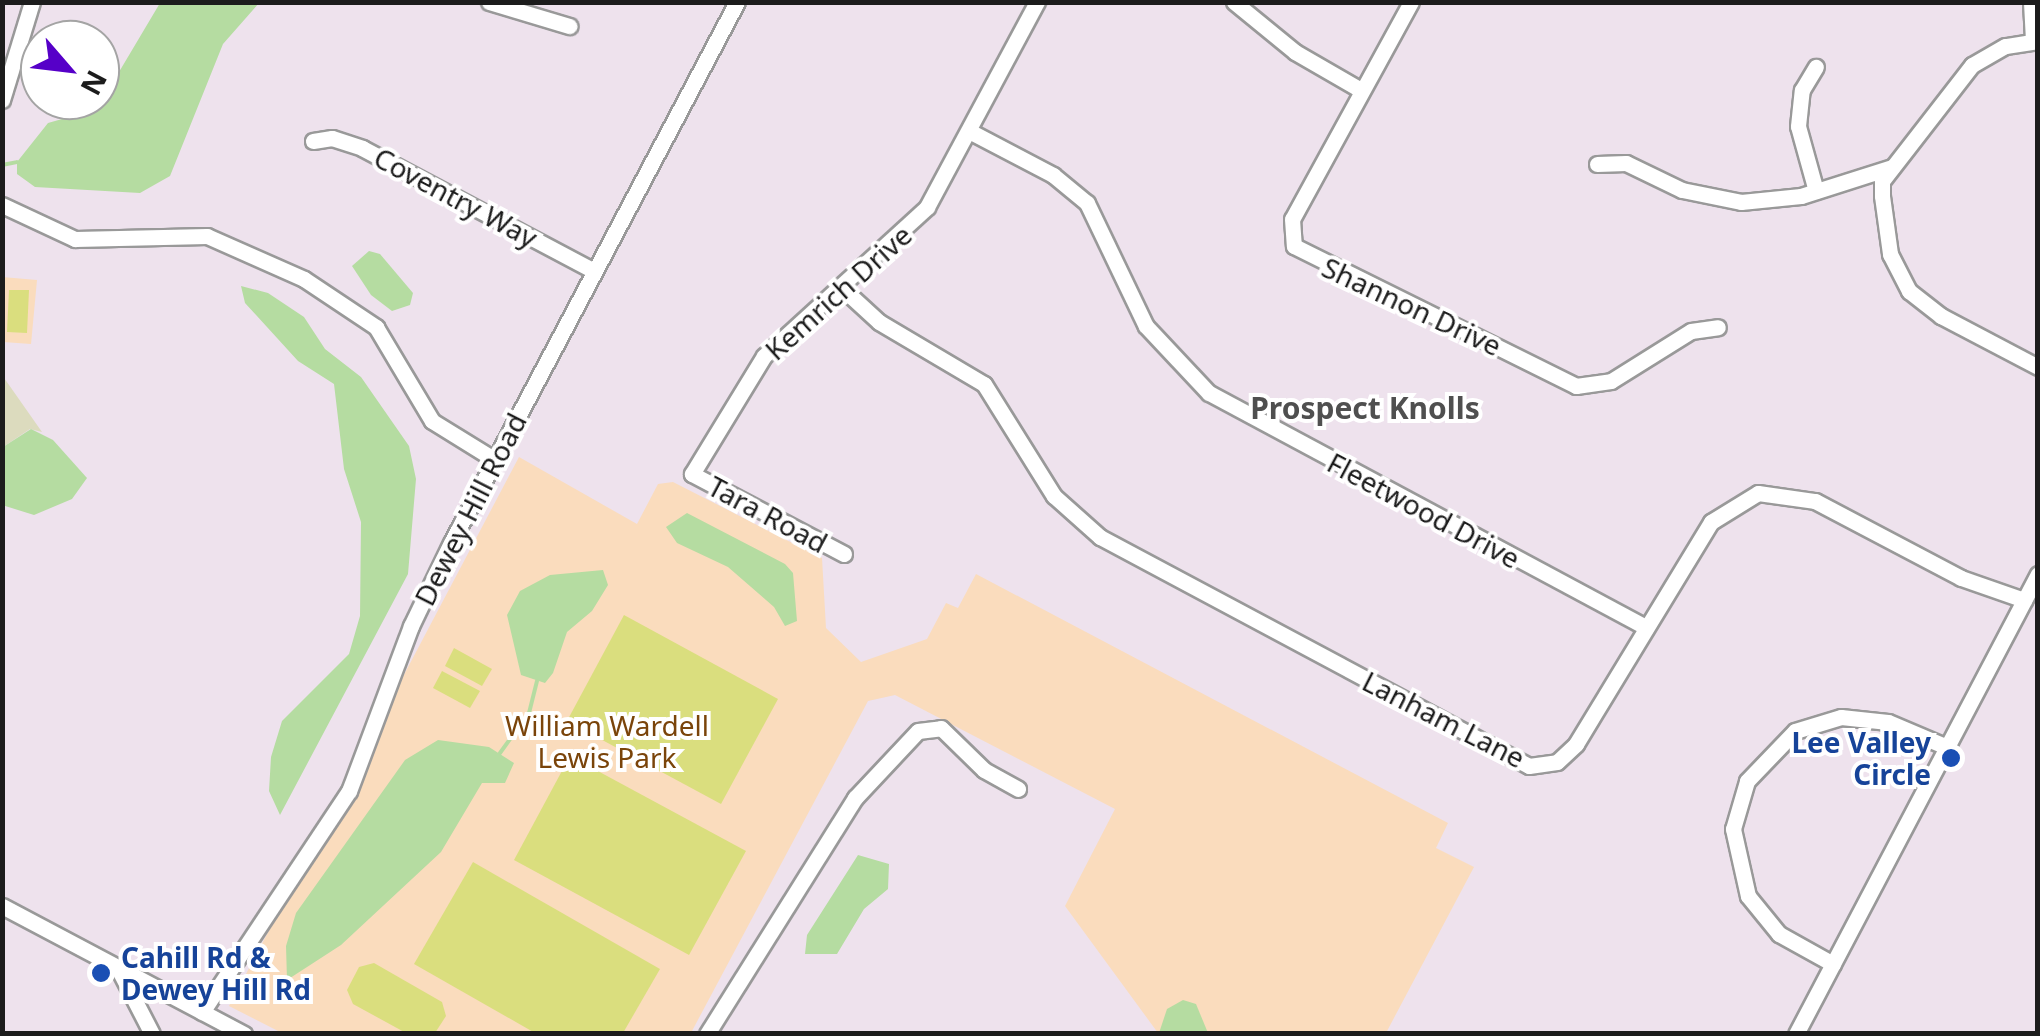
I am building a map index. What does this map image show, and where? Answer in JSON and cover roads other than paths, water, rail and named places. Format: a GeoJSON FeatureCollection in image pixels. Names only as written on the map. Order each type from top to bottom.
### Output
{"type":"FeatureCollection","features":[{"type":"Feature","properties":{"kind":"street"},"geometry":{"type":"LineString","coordinates":[[2,100],[32,2]]}},
{"type":"Feature","properties":{"kind":"street"},"geometry":{"type":"LineString","coordinates":[[488,2],[569,26]]}},
{"type":"Feature","properties":{"kind":"street","name":"Dewey Hill Road"},"geometry":{"type":"LineString","coordinates":[[202,1012],[349,791],[410,626],[737,2]]}},
{"type":"Feature","properties":{"kind":"street","name":"Kemrich Drive"},"geometry":{"type":"LineString","coordinates":[[692,474],[764,356],[908,231],[970,132],[1037,2]]}},
{"type":"Feature","properties":{"kind":"street"},"geometry":{"type":"LineString","coordinates":[[1234,2],[1295,52],[1359,89],[1411,2]]}},
{"type":"Feature","properties":{"kind":"street"},"geometry":{"type":"LineString","coordinates":[[2032,2],[2035,41],[2005,46],[1972,65],[1882,180],[1890,254],[1909,291],[1940,316],[2038,367]]}},
{"type":"Feature","properties":{"kind":"street"},"geometry":{"type":"LineString","coordinates":[[1816,67],[1802,90],[1798,126],[1816,191]]}},
{"type":"Feature","properties":{"kind":"street","name":"Shannon Drive"},"geometry":{"type":"LineString","coordinates":[[1359,89],[1292,218],[1289,237],[1300,252],[1576,386],[1611,380],[1691,331],[1718,327]]}},
{"type":"Feature","properties":{"kind":"street","name":"Fleetwood Drive"},"geometry":{"type":"LineString","coordinates":[[970,132],[1053,175],[1087,202],[1146,326],[1208,394],[1646,627]]}},
{"type":"Feature","properties":{"kind":"street","name":"Coventry Way"},"geometry":{"type":"LineString","coordinates":[[313,141],[332,138],[362,148],[594,271]]}},
{"type":"Feature","properties":{"kind":"street"},"geometry":{"type":"LineString","coordinates":[[1598,164],[1626,164],[1682,190],[1741,202],[1816,191],[1892,167]]}},
{"type":"Feature","properties":{"kind":"street"},"geometry":{"type":"LineString","coordinates":[[2,205],[75,239],[207,236],[304,279],[376,327],[432,420],[494,460]]}},
{"type":"Feature","properties":{"kind":"street","name":"Lanham Lane"},"geometry":{"type":"LineString","coordinates":[[842,288],[879,322],[984,384],[1054,496],[1100,537],[1520,762],[1542,765],[1568,754],[1711,522],[1742,500],[1777,491],[1815,501],[1947,571],[2024,600]]}},
{"type":"Feature","properties":{"kind":"street","name":"Tara Road"},"geometry":{"type":"LineString","coordinates":[[692,474],[844,554]]}},
{"type":"Feature","properties":{"kind":"street"},"geometry":{"type":"LineString","coordinates":[[1796,1034],[2038,574]]}},
{"type":"Feature","properties":{"kind":"street"},"geometry":{"type":"LineString","coordinates":[[1834,964],[1779,934],[1748,896],[1733,829],[1747,782],[1795,731],[1841,717],[1888,722],[1947,747]]}},
{"type":"Feature","properties":{"kind":"street"},"geometry":{"type":"LineString","coordinates":[[707,1034],[855,798],[918,731],[941,728],[984,770],[1018,789]]}},
{"type":"Feature","properties":{"kind":"street"},"geometry":{"type":"LineString","coordinates":[[2,906],[244,1034]]}},
{"type":"Feature","properties":{"kind":"street"},"geometry":{"type":"LineString","coordinates":[[113,964],[140,1001],[152,1034]]}},
{"type":"Feature","properties":{"kind":"waterway"},"geometry":{"type":"LineString","coordinates":[[2,165],[17,162]]}},
{"type":"Feature","properties":{"kind":"waterway"},"geometry":{"type":"LineString","coordinates":[[500,753],[529,713],[537,681]]}},
{"type":"Feature","properties":{"kind":"place","name":"Lee Valley Circle"},"geometry":{"type":"Point","coordinates":[1951,758]}},
{"type":"Feature","properties":{"kind":"place","name":"Cahill Rd & Dewey Hill Rd"},"geometry":{"type":"Point","coordinates":[101,973]}},
{"type":"Feature","properties":{"kind":"district","name":"Prospect Knolls"},"geometry":{"type":"Point","coordinates":[1365,408]}},
{"type":"Feature","properties":{"kind":"park label","name":"William Wardell Lewis Park"},"geometry":{"type":"Point","coordinates":[607,741]}}]}
